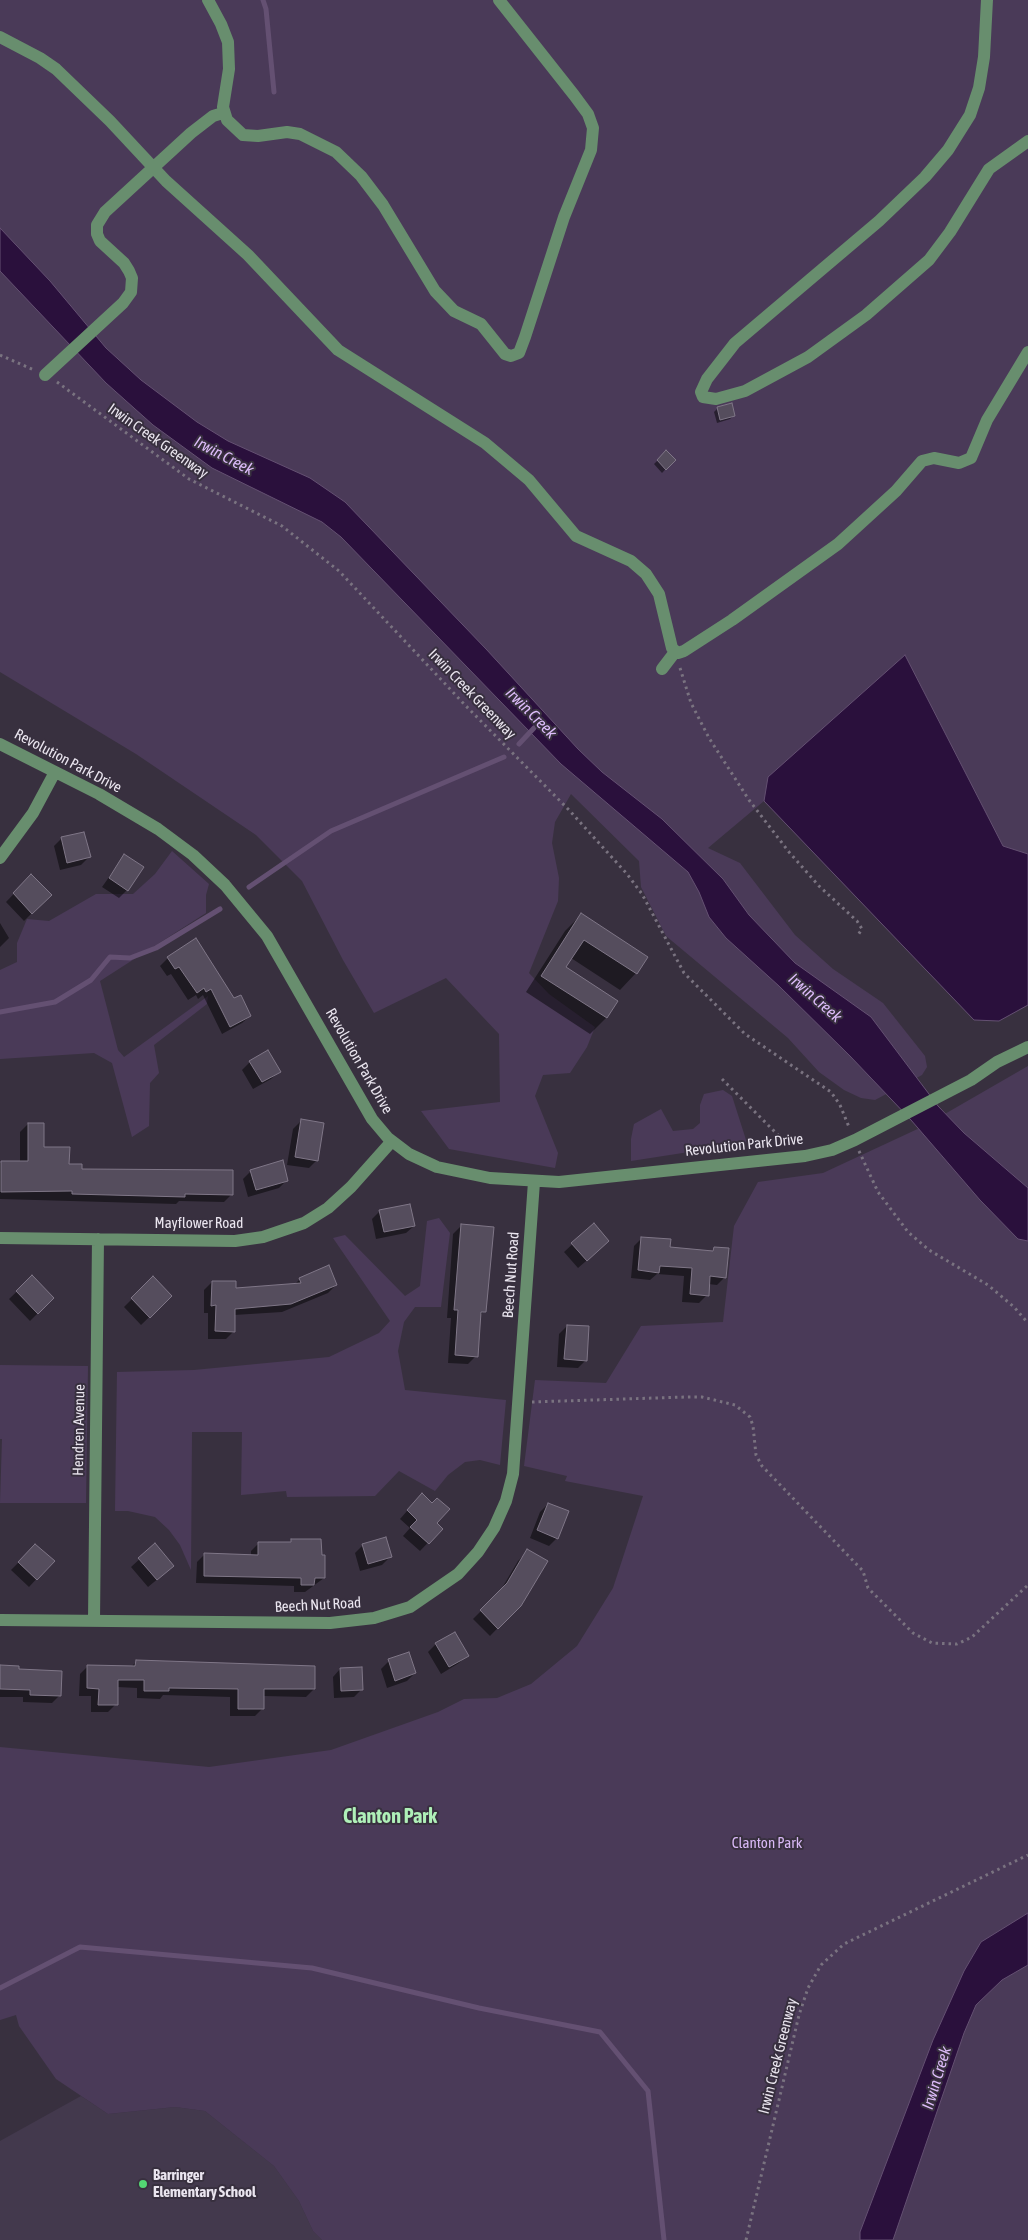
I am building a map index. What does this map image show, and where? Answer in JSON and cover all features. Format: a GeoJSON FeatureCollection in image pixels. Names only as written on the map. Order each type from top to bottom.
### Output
{"type":"FeatureCollection","features":[{"type":"Feature","properties":{"kind":"street"},"geometry":{"type":"LineString","coordinates":[[208,0],[228,42],[229,69],[223,101],[223,113],[227,120],[243,135],[258,136],[287,132],[300,134],[336,152],[361,176],[383,205],[429,284],[442,300],[454,311],[481,324],[507,355],[514,356],[519,353],[525,337],[564,217],[590,150],[594,134],[590,119],[579,102],[499,0]]}},
{"type":"Feature","properties":{"kind":"street"},"geometry":{"type":"LineString","coordinates":[[987,0],[985,42],[979,88],[970,115],[948,150],[926,177],[879,221],[735,343],[707,379],[702,389],[702,396],[716,399],[745,391],[808,357],[866,315],[929,260],[989,169],[1028,141]]}},
{"type":"Feature","properties":{"kind":"street"},"geometry":{"type":"LineString","coordinates":[[0,37],[40,58],[56,69],[110,121],[152,167],[248,255],[338,350],[485,443],[529,480],[576,536],[631,561],[646,574],[659,594],[672,648],[675,652]]}},
{"type":"Feature","properties":{"kind":"street"},"geometry":{"type":"LineString","coordinates":[[46,375],[100,323],[124,303],[131,292],[132,282],[129,271],[124,263],[100,241],[97,225],[105,212],[152,167],[205,122],[213,116],[223,113]]}},
{"type":"Feature","properties":{"kind":"street"},"geometry":{"type":"LineString","coordinates":[[662,669],[675,652],[684,651],[732,620],[838,544],[896,491],[922,461],[934,458],[959,463],[971,458],[987,420],[1028,352]]}},
{"type":"Feature","properties":{"kind":"street","name":"Revolution Park Drive"},"geometry":{"type":"LineString","coordinates":[[0,744],[99,794],[158,829],[193,855],[225,885],[267,936],[372,1119],[392,1141],[409,1154],[437,1166],[490,1178],[534,1182],[594,1179],[805,1156],[832,1150],[892,1122],[997,1062],[1028,1047]]}},
{"type":"Feature","properties":{"kind":"street"},"geometry":{"type":"LineString","coordinates":[[0,858],[32,813],[55,772]]}},
{"type":"Feature","properties":{"kind":"street","name":"Mayflower Road"},"geometry":{"type":"LineString","coordinates":[[0,1238],[235,1241],[277,1234],[304,1223],[328,1208],[351,1187],[392,1141]]}},
{"type":"Feature","properties":{"kind":"street","name":"Beech Nut Road"},"geometry":{"type":"LineString","coordinates":[[0,1620],[306,1624],[374,1618],[410,1607],[458,1574],[478,1552],[494,1528],[506,1501],[513,1474],[534,1182]]}},
{"type":"Feature","properties":{"kind":"street","name":"Hendren Avenue"},"geometry":{"type":"LineString","coordinates":[[94,1620],[98,1239]]}},
{"type":"Feature","properties":{"kind":"path","name":"Irwin Creek Greenway"},"geometry":{"type":"LineString","coordinates":[[0,355],[46,375],[189,479],[282,526],[339,571],[621,866],[642,894],[684,973],[745,1034],[822,1085],[836,1099],[850,1130]]}},
{"type":"Feature","properties":{"kind":"path"},"geometry":{"type":"LineString","coordinates":[[675,652],[691,703],[714,746],[749,800],[789,852],[819,886],[861,926],[862,929],[858,936]]}},
{"type":"Feature","properties":{"kind":"path"},"geometry":{"type":"LineString","coordinates":[[722,1079],[785,1142]]}},
{"type":"Feature","properties":{"kind":"path"},"geometry":{"type":"LineString","coordinates":[[858,1150],[878,1192],[908,1232],[929,1250],[988,1285],[1014,1307],[1028,1323]]}},
{"type":"Feature","properties":{"kind":"path"},"geometry":{"type":"LineString","coordinates":[[528,1402],[702,1397],[735,1405],[750,1417],[753,1426],[756,1454],[762,1466],[864,1571],[868,1588],[914,1633],[932,1643],[957,1644],[972,1637],[1028,1585]]}},
{"type":"Feature","properties":{"kind":"path","name":"Irwin Creek Greenway"},"geometry":{"type":"LineString","coordinates":[[746,2240],[799,2014],[810,1983],[827,1958],[844,1944],[1028,1854]]}},
{"type":"Feature","properties":{"kind":"shaded area","name":"Barringer Elementary School"},"geometry":{"type":"Polygon","coordinates":[[[81,2096],[108,2114],[175,2107],[205,2111],[274,2166],[299,2201],[313,2231],[322,2240],[0,2240],[0,2141],[81,2096]]]}},
{"type":"Feature","properties":{"kind":"green space"},"geometry":{"type":"Polygon","coordinates":[[[0,0],[1028,0],[1028,854],[1003,846],[905,655],[769,777],[764,801],[708,848],[740,863],[795,935],[833,969],[883,1003],[925,1056],[927,1067],[922,1075],[875,1100],[861,1098],[844,1090],[819,1072],[788,1038],[666,936],[641,887],[639,861],[571,794],[555,822],[552,843],[559,878],[558,901],[529,973],[549,994],[595,1027],[587,1047],[570,1073],[543,1075],[535,1096],[558,1153],[555,1168],[449,1149],[421,1111],[500,1102],[499,1034],[446,978],[374,1013],[343,960],[302,881],[256,835],[136,754],[0,672],[0,0]]]}},
{"type":"Feature","properties":{"kind":"green space"},"geometry":{"type":"Polygon","coordinates":[[[172,851],[209,884],[206,895],[206,913],[100,981],[118,1050],[124,1057],[208,996],[207,1004],[154,1045],[159,1073],[150,1083],[149,1126],[132,1137],[112,1063],[94,1053],[0,1059],[0,970],[17,962],[17,943],[27,919],[49,921],[96,894],[133,894],[155,874],[172,851]]]}},
{"type":"Feature","properties":{"kind":"green space","name":"Clanton Park"},"geometry":{"type":"Polygon","coordinates":[[[1028,1066],[1028,2240],[322,2240],[313,2231],[299,2201],[274,2166],[205,2111],[175,2107],[108,2114],[56,2079],[19,2026],[16,2015],[0,2020],[0,1747],[209,1767],[331,1750],[438,1712],[464,1699],[497,1698],[531,1684],[577,1646],[613,1588],[643,1496],[565,1481],[567,1476],[524,1466],[535,1380],[606,1383],[641,1326],[723,1322],[734,1226],[758,1182],[823,1173],[924,1126],[1028,1066]]]}},
{"type":"Feature","properties":{"kind":"green space"},"geometry":{"type":"Polygon","coordinates":[[[723,1090],[732,1096],[747,1143],[631,1161],[631,1139],[634,1124],[661,1109],[673,1131],[693,1129],[700,1123],[700,1105],[704,1094],[723,1090]]]}},
{"type":"Feature","properties":{"kind":"green space"},"geometry":{"type":"Polygon","coordinates":[[[439,1218],[450,1233],[441,1307],[415,1307],[404,1322],[398,1351],[405,1390],[506,1400],[500,1465],[480,1460],[465,1462],[448,1475],[435,1491],[399,1471],[375,1496],[287,1497],[286,1491],[241,1495],[242,1432],[192,1432],[191,1570],[180,1545],[169,1530],[155,1517],[128,1511],[115,1511],[117,1372],[194,1370],[329,1357],[379,1333],[390,1321],[333,1238],[345,1235],[405,1296],[420,1286],[427,1221],[439,1218]]]}},
{"type":"Feature","properties":{"kind":"green space"},"geometry":{"type":"Polygon","coordinates":[[[0,1365],[88,1366],[86,1503],[0,1503],[2,1439],[0,1439],[0,1365]]]}},
{"type":"Feature","properties":{"kind":"water","name":"Irwin Creek"},"geometry":{"type":"Polygon","coordinates":[[[0,228],[50,281],[106,348],[141,380],[197,422],[228,441],[310,478],[345,502],[486,649],[578,749],[602,772],[662,819],[723,879],[749,915],[795,963],[871,1017],[938,1106],[964,1133],[1028,1188],[1028,1241],[1018,1239],[980,1200],[911,1120],[850,1056],[779,986],[726,938],[709,917],[699,892],[688,872],[561,764],[341,537],[322,522],[212,468],[153,425],[106,383],[0,271],[0,228]]]}},
{"type":"Feature","properties":{"kind":"water"},"geometry":{"type":"Polygon","coordinates":[[[905,655],[1003,846],[1028,854],[1028,1005],[999,1021],[974,1020],[764,801],[768,777],[905,655]]]}},
{"type":"Feature","properties":{"kind":"water","name":"Irwin Creek"},"geometry":{"type":"Polygon","coordinates":[[[1028,1913],[1028,1965],[1002,1980],[976,2005],[964,2033],[893,2240],[860,2240],[860,2232],[933,2040],[964,1971],[981,1942],[1028,1913]]]}},
{"type":"Feature","properties":{"kind":"building"},"geometry":{"type":"Polygon","coordinates":[[[732,403],[735,416],[720,420],[717,407],[732,403]]]}},
{"type":"Feature","properties":{"kind":"building"},"geometry":{"type":"Polygon","coordinates":[[[666,450],[676,460],[666,470],[657,460],[666,450]]]}},
{"type":"Feature","properties":{"kind":"building"},"geometry":{"type":"Polygon","coordinates":[[[84,832],[91,857],[67,863],[61,837],[84,832]]]}},
{"type":"Feature","properties":{"kind":"building"},"geometry":{"type":"Polygon","coordinates":[[[124,854],[144,867],[128,891],[109,878],[124,854]]]}},
{"type":"Feature","properties":{"kind":"building"},"geometry":{"type":"Polygon","coordinates":[[[31,874],[52,895],[32,914],[13,893],[31,874]]]}},
{"type":"Feature","properties":{"kind":"building"},"geometry":{"type":"Polygon","coordinates":[[[581,913],[648,957],[637,974],[584,940],[566,967],[618,1001],[607,1018],[541,976],[581,913]]]}},
{"type":"Feature","properties":{"kind":"building"},"geometry":{"type":"Polygon","coordinates":[[[196,938],[234,998],[241,995],[251,1016],[230,1027],[211,989],[206,992],[204,988],[197,993],[179,967],[175,969],[167,957],[196,938]]]}},
{"type":"Feature","properties":{"kind":"building"},"geometry":{"type":"Polygon","coordinates":[[[268,1050],[281,1072],[262,1082],[249,1061],[268,1050]]]}},
{"type":"Feature","properties":{"kind":"building"},"geometry":{"type":"Polygon","coordinates":[[[301,1119],[324,1123],[318,1161],[295,1157],[301,1119]]]}},
{"type":"Feature","properties":{"kind":"building"},"geometry":{"type":"Polygon","coordinates":[[[28,1123],[44,1123],[44,1147],[70,1147],[69,1164],[82,1164],[82,1169],[233,1170],[233,1195],[185,1194],[185,1197],[72,1194],[72,1191],[1,1192],[1,1161],[28,1161],[28,1123]]]}},
{"type":"Feature","properties":{"kind":"building"},"geometry":{"type":"Polygon","coordinates":[[[283,1160],[288,1181],[256,1190],[250,1170],[283,1160]]]}},
{"type":"Feature","properties":{"kind":"building"},"geometry":{"type":"Polygon","coordinates":[[[410,1204],[415,1226],[384,1232],[379,1210],[410,1204]]]}},
{"type":"Feature","properties":{"kind":"building"},"geometry":{"type":"Polygon","coordinates":[[[594,1223],[609,1241],[587,1261],[571,1243],[594,1223]]]}},
{"type":"Feature","properties":{"kind":"building"},"geometry":{"type":"Polygon","coordinates":[[[461,1224],[494,1227],[486,1312],[481,1312],[478,1357],[455,1355],[458,1310],[454,1310],[461,1224]]]}},
{"type":"Feature","properties":{"kind":"building"},"geometry":{"type":"Polygon","coordinates":[[[641,1237],[671,1239],[670,1247],[713,1251],[714,1247],[729,1248],[726,1278],[710,1276],[709,1296],[690,1294],[692,1268],[660,1266],[659,1273],[638,1270],[641,1237]]]}},
{"type":"Feature","properties":{"kind":"building"},"geometry":{"type":"Polygon","coordinates":[[[329,1265],[337,1285],[291,1304],[235,1309],[235,1332],[215,1331],[216,1305],[211,1306],[212,1281],[236,1281],[236,1288],[301,1283],[299,1278],[329,1265]]]}},
{"type":"Feature","properties":{"kind":"building"},"geometry":{"type":"Polygon","coordinates":[[[32,1275],[54,1298],[38,1314],[16,1291],[32,1275]]]}},
{"type":"Feature","properties":{"kind":"building"},"geometry":{"type":"Polygon","coordinates":[[[153,1276],[172,1296],[150,1318],[131,1298],[153,1276]]]}},
{"type":"Feature","properties":{"kind":"building"},"geometry":{"type":"Polygon","coordinates":[[[567,1325],[589,1326],[587,1361],[564,1359],[567,1325]]]}},
{"type":"Feature","properties":{"kind":"building"},"geometry":{"type":"Polygon","coordinates":[[[422,1493],[432,1503],[437,1498],[450,1509],[437,1523],[443,1529],[429,1544],[410,1527],[417,1520],[407,1510],[422,1493]]]}},
{"type":"Feature","properties":{"kind":"building"},"geometry":{"type":"Polygon","coordinates":[[[548,1503],[569,1511],[558,1539],[537,1530],[548,1503]]]}},
{"type":"Feature","properties":{"kind":"building"},"geometry":{"type":"Polygon","coordinates":[[[386,1537],[392,1557],[368,1564],[362,1544],[386,1537]]]}},
{"type":"Feature","properties":{"kind":"building"},"geometry":{"type":"Polygon","coordinates":[[[291,1539],[321,1539],[322,1555],[325,1555],[325,1578],[315,1578],[314,1585],[301,1585],[301,1578],[204,1576],[204,1553],[258,1555],[258,1542],[291,1542],[291,1539]]]}},
{"type":"Feature","properties":{"kind":"building"},"geometry":{"type":"Polygon","coordinates":[[[155,1543],[174,1566],[157,1580],[138,1558],[155,1543]]]}},
{"type":"Feature","properties":{"kind":"building"},"geometry":{"type":"Polygon","coordinates":[[[35,1544],[55,1561],[37,1580],[18,1562],[35,1544]]]}},
{"type":"Feature","properties":{"kind":"building"},"geometry":{"type":"Polygon","coordinates":[[[527,1549],[548,1561],[521,1606],[498,1629],[480,1610],[507,1583],[527,1549]]]}},
{"type":"Feature","properties":{"kind":"building"},"geometry":{"type":"Polygon","coordinates":[[[455,1632],[469,1656],[449,1667],[435,1643],[455,1632]]]}},
{"type":"Feature","properties":{"kind":"building"},"geometry":{"type":"Polygon","coordinates":[[[409,1652],[416,1673],[395,1681],[388,1659],[409,1652]]]}},
{"type":"Feature","properties":{"kind":"building"},"geometry":{"type":"Polygon","coordinates":[[[136,1660],[315,1666],[315,1689],[264,1689],[264,1709],[238,1709],[238,1689],[169,1688],[169,1691],[144,1691],[144,1680],[118,1680],[118,1705],[98,1705],[99,1689],[87,1688],[87,1665],[135,1666],[136,1660]]]}},
{"type":"Feature","properties":{"kind":"building"},"geometry":{"type":"Polygon","coordinates":[[[0,1665],[19,1666],[19,1669],[62,1671],[61,1696],[30,1695],[30,1690],[0,1689],[0,1665]]]}},
{"type":"Feature","properties":{"kind":"building"},"geometry":{"type":"Polygon","coordinates":[[[362,1667],[363,1690],[341,1691],[340,1668],[362,1667]]]}},
{"type":"Feature","properties":{"kind":"waterway"},"geometry":{"type":"LineString","coordinates":[[263,0],[266,9],[274,92]]}},
{"type":"Feature","properties":{"kind":"waterway","name":"Irwin Creek"},"geometry":{"type":"LineString","coordinates":[[519,744],[534,728]]}},
{"type":"Feature","properties":{"kind":"waterway"},"geometry":{"type":"LineString","coordinates":[[249,887],[331,831],[504,757]]}},
{"type":"Feature","properties":{"kind":"waterway"},"geometry":{"type":"LineString","coordinates":[[0,1012],[55,1002],[91,980],[110,957],[130,958],[156,948],[220,909]]}},
{"type":"Feature","properties":{"kind":"waterway"},"geometry":{"type":"LineString","coordinates":[[0,1988],[80,1947],[312,1968],[479,2008],[600,2032],[648,2091],[664,2240]]}},
{"type":"Feature","properties":{"kind":"place","name":"Barringer Elementary School"},"geometry":{"type":"Point","coordinates":[143,2184]}},
{"type":"Feature","properties":{"kind":"district","name":"Clanton Park"},"geometry":{"type":"Point","coordinates":[390,1817]}}]}
